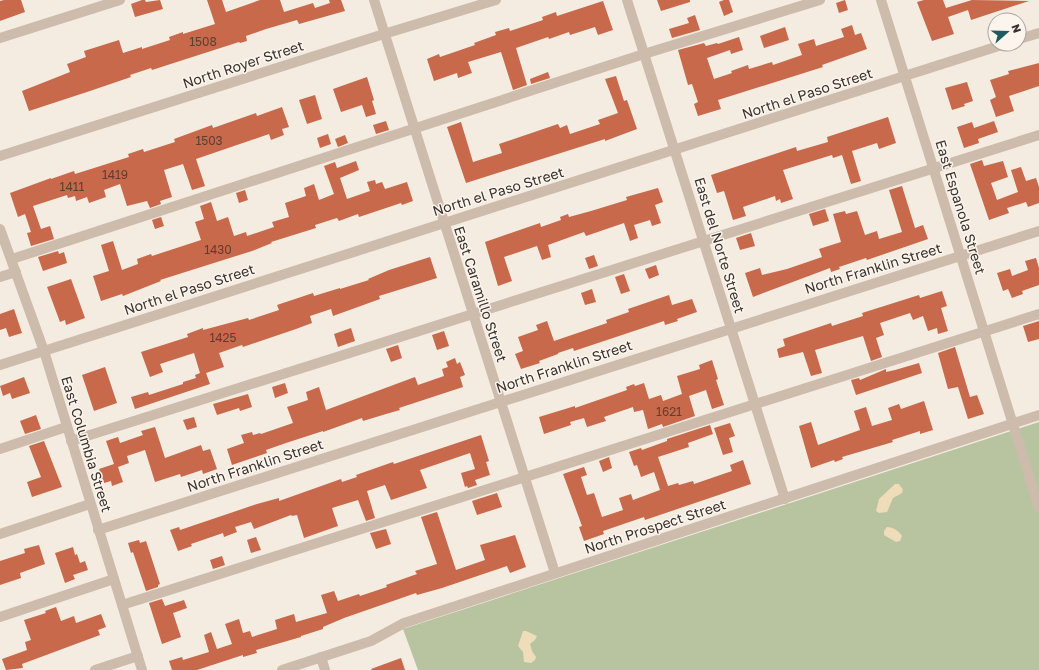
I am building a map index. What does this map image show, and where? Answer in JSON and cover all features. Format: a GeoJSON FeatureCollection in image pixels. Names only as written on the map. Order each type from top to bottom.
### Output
{"type":"FeatureCollection","features":[{"type":"Feature","properties":{"kind":"street"},"geometry":{"type":"LineString","coordinates":[[0,38],[120,0]]}},
{"type":"Feature","properties":{"kind":"street","name":"East Caramillo Street"},"geometry":{"type":"LineString","coordinates":[[374,0],[555,574]]}},
{"type":"Feature","properties":{"kind":"street","name":"North Royer Street"},"geometry":{"type":"LineString","coordinates":[[0,156],[496,0]]}},
{"type":"Feature","properties":{"kind":"street","name":"East del Norte Street"},"geometry":{"type":"LineString","coordinates":[[627,0],[785,499]]}},
{"type":"Feature","properties":{"kind":"street"},"geometry":{"type":"LineString","coordinates":[[12,259],[644,54],[820,0]]}},
{"type":"Feature","properties":{"kind":"street","name":"East Espanola Street"},"geometry":{"type":"LineString","coordinates":[[881,0],[1014,423],[1039,508]]}},
{"type":"Feature","properties":{"kind":"street"},"geometry":{"type":"LineString","coordinates":[[1027,37],[1039,33]]}},
{"type":"Feature","properties":{"kind":"street","name":"North el Paso Street"},"geometry":{"type":"LineString","coordinates":[[0,365],[987,50]]}},
{"type":"Feature","properties":{"kind":"street"},"geometry":{"type":"LineString","coordinates":[[71,441],[1039,135]]}},
{"type":"Feature","properties":{"kind":"street","name":"East Columbia Street"},"geometry":{"type":"LineString","coordinates":[[0,229],[44,351],[66,427],[142,670]]}},
{"type":"Feature","properties":{"kind":"street","name":"North Franklin Street"},"geometry":{"type":"LineString","coordinates":[[98,530],[1039,231]]}},
{"type":"Feature","properties":{"kind":"street"},"geometry":{"type":"LineString","coordinates":[[0,277],[16,272]]}},
{"type":"Feature","properties":{"kind":"street"},"geometry":{"type":"LineString","coordinates":[[122,605],[1039,314]]}},
{"type":"Feature","properties":{"kind":"street","name":"North Prospect Street"},"geometry":{"type":"LineString","coordinates":[[282,670],[371,641],[404,623],[1039,415]]}},
{"type":"Feature","properties":{"kind":"street"},"geometry":{"type":"LineString","coordinates":[[0,449],[66,427]]}},
{"type":"Feature","properties":{"kind":"street"},"geometry":{"type":"LineString","coordinates":[[0,534],[90,504]]}},
{"type":"Feature","properties":{"kind":"street"},"geometry":{"type":"LineString","coordinates":[[0,617],[114,579]]}},
{"type":"Feature","properties":{"kind":"street"},"geometry":{"type":"LineString","coordinates":[[95,670],[138,656]]}},
{"type":"Feature","properties":{"kind":"street"},"geometry":{"type":"LineString","coordinates":[[321,657],[325,670]]}},
{"type":"Feature","properties":{"kind":"green space"},"geometry":{"type":"Polygon","coordinates":[[[1039,422],[1039,670],[418,670],[403,629],[1039,422]]]}},
{"type":"Feature","properties":{"kind":"sand"},"geometry":{"type":"Polygon","coordinates":[[[895,484],[899,484],[903,490],[902,493],[893,498],[887,512],[879,513],[876,511],[879,499],[895,484]]]}},
{"type":"Feature","properties":{"kind":"sand"},"geometry":{"type":"Polygon","coordinates":[[[887,527],[899,532],[902,536],[900,541],[896,542],[884,535],[884,531],[887,527]]]}},
{"type":"Feature","properties":{"kind":"sand"},"geometry":{"type":"Polygon","coordinates":[[[523,631],[537,636],[530,644],[536,657],[531,663],[524,662],[523,652],[518,646],[523,631]]]}},
{"type":"Feature","properties":{"kind":"building"},"geometry":{"type":"Polygon","coordinates":[[[21,0],[25,12],[0,21],[0,1],[21,0]]]}},
{"type":"Feature","properties":{"kind":"building"},"geometry":{"type":"Polygon","coordinates":[[[145,0],[146,2],[160,0],[163,9],[135,17],[131,4],[145,0]]]}},
{"type":"Feature","properties":{"kind":"building"},"geometry":{"type":"Polygon","coordinates":[[[207,0],[222,0],[226,12],[260,0],[280,0],[284,12],[313,3],[315,8],[330,3],[329,0],[341,0],[345,11],[299,24],[297,20],[266,29],[246,36],[247,41],[239,42],[152,70],[151,68],[130,75],[131,77],[29,111],[22,91],[70,72],[67,64],[86,57],[84,51],[119,40],[123,53],[142,47],[142,49],[170,40],[169,37],[183,32],[183,34],[215,24],[207,0]]]}},
{"type":"Feature","properties":{"kind":"building"},"geometry":{"type":"Polygon","coordinates":[[[657,0],[690,0],[690,2],[661,11],[657,0]]]}},
{"type":"Feature","properties":{"kind":"building"},"geometry":{"type":"Polygon","coordinates":[[[729,0],[733,12],[724,16],[719,2],[729,0]]]}},
{"type":"Feature","properties":{"kind":"building"},"geometry":{"type":"Polygon","coordinates":[[[845,0],[848,10],[839,13],[836,3],[845,0]]]}},
{"type":"Feature","properties":{"kind":"building"},"geometry":{"type":"Polygon","coordinates":[[[924,0],[943,0],[946,8],[972,0],[1029,1],[995,12],[987,12],[987,15],[971,20],[968,10],[948,17],[954,34],[932,41],[917,2],[924,0]]]}},
{"type":"Feature","properties":{"kind":"building"},"geometry":{"type":"Polygon","coordinates":[[[603,1],[613,30],[598,35],[595,27],[570,35],[569,32],[549,39],[548,37],[516,48],[527,85],[513,90],[501,52],[468,62],[472,73],[458,78],[457,73],[434,81],[427,59],[439,54],[440,57],[475,45],[474,43],[496,35],[495,32],[509,28],[510,31],[543,20],[542,17],[556,12],[557,16],[603,1]]]}},
{"type":"Feature","properties":{"kind":"building"},"geometry":{"type":"Polygon","coordinates":[[[695,15],[700,30],[672,38],[669,29],[689,23],[687,18],[695,15]]]}},
{"type":"Feature","properties":{"kind":"building"},"geometry":{"type":"Polygon","coordinates":[[[852,25],[855,35],[861,33],[867,49],[822,65],[823,67],[718,100],[721,109],[698,116],[694,104],[698,102],[692,84],[688,85],[678,50],[704,43],[706,46],[718,44],[739,37],[743,50],[731,54],[730,50],[707,58],[714,79],[732,73],[731,71],[748,65],[749,69],[772,62],[773,65],[802,55],[798,44],[814,39],[816,46],[844,37],[841,29],[852,25]]]}},
{"type":"Feature","properties":{"kind":"building"},"geometry":{"type":"Polygon","coordinates":[[[785,27],[789,40],[764,48],[760,36],[785,27]]]}},
{"type":"Feature","properties":{"kind":"building"},"geometry":{"type":"Polygon","coordinates":[[[1039,63],[1039,86],[1009,96],[1014,111],[996,117],[990,100],[996,97],[990,80],[1009,74],[1008,71],[1039,63]]]}},
{"type":"Feature","properties":{"kind":"building"},"geometry":{"type":"Polygon","coordinates":[[[548,72],[550,78],[531,84],[530,79],[548,72]]]}},
{"type":"Feature","properties":{"kind":"building"},"geometry":{"type":"Polygon","coordinates":[[[616,76],[624,101],[627,100],[637,129],[605,141],[605,139],[466,183],[447,127],[461,122],[473,162],[502,153],[499,144],[558,124],[560,128],[567,125],[570,134],[600,124],[598,120],[618,113],[605,79],[616,76]]]}},
{"type":"Feature","properties":{"kind":"building"},"geometry":{"type":"Polygon","coordinates":[[[367,77],[374,100],[372,101],[376,114],[366,117],[362,105],[341,112],[333,89],[367,77]]]}},
{"type":"Feature","properties":{"kind":"building"},"geometry":{"type":"Polygon","coordinates":[[[967,82],[973,101],[964,104],[965,106],[952,110],[945,88],[967,82]]]}},
{"type":"Feature","properties":{"kind":"building"},"geometry":{"type":"Polygon","coordinates":[[[315,95],[322,119],[307,124],[299,100],[315,95]]]}},
{"type":"Feature","properties":{"kind":"building"},"geometry":{"type":"Polygon","coordinates":[[[282,107],[289,127],[282,129],[284,135],[271,140],[269,134],[196,159],[205,186],[192,190],[183,164],[164,170],[172,197],[160,201],[161,204],[150,208],[147,201],[127,206],[120,184],[104,190],[106,197],[89,203],[87,197],[76,201],[75,196],[68,198],[67,195],[33,206],[41,229],[50,226],[54,239],[31,246],[27,233],[31,232],[25,214],[18,217],[10,193],[74,171],[75,174],[129,157],[128,154],[143,149],[144,152],[175,142],[174,139],[212,125],[213,128],[256,113],[257,116],[282,107]]]}},
{"type":"Feature","properties":{"kind":"building"},"geometry":{"type":"Polygon","coordinates":[[[888,117],[896,143],[879,149],[877,143],[852,151],[861,181],[851,184],[842,155],[833,158],[832,155],[783,170],[793,199],[781,203],[780,199],[776,201],[775,196],[743,207],[746,216],[733,220],[724,191],[717,193],[711,175],[796,147],[797,151],[828,142],[827,137],[888,117]]]}},
{"type":"Feature","properties":{"kind":"building"},"geometry":{"type":"Polygon","coordinates":[[[386,121],[389,130],[376,134],[373,125],[386,121]]]}},
{"type":"Feature","properties":{"kind":"building"},"geometry":{"type":"Polygon","coordinates":[[[994,121],[998,132],[978,139],[979,143],[964,148],[957,127],[972,122],[974,128],[994,121]]]}},
{"type":"Feature","properties":{"kind":"building"},"geometry":{"type":"Polygon","coordinates":[[[328,134],[331,144],[320,148],[317,138],[328,134]]]}},
{"type":"Feature","properties":{"kind":"building"},"geometry":{"type":"Polygon","coordinates":[[[345,135],[348,143],[338,147],[335,139],[345,135]]]}},
{"type":"Feature","properties":{"kind":"building"},"geometry":{"type":"Polygon","coordinates":[[[982,160],[984,166],[1003,161],[1008,177],[991,183],[997,200],[1018,192],[1011,170],[1021,167],[1026,181],[1036,178],[1039,187],[1039,203],[1028,207],[1026,202],[1007,208],[1009,213],[989,220],[970,164],[982,160]]]}},
{"type":"Feature","properties":{"kind":"building"},"geometry":{"type":"Polygon","coordinates":[[[356,161],[359,170],[340,178],[347,199],[370,191],[367,182],[375,180],[376,184],[382,182],[385,189],[407,182],[413,201],[402,205],[401,203],[359,217],[358,214],[339,221],[337,218],[315,225],[316,228],[271,242],[272,243],[252,251],[160,280],[161,281],[123,296],[122,294],[101,301],[93,276],[109,271],[101,245],[113,241],[122,270],[138,264],[137,259],[151,254],[152,256],[201,240],[195,222],[204,219],[200,206],[211,202],[217,221],[228,217],[234,236],[246,232],[247,236],[274,227],[272,222],[289,217],[285,203],[306,196],[304,188],[314,184],[319,200],[334,194],[324,166],[335,162],[337,168],[356,161]]]}},
{"type":"Feature","properties":{"kind":"building"},"geometry":{"type":"Polygon","coordinates":[[[902,186],[915,228],[923,225],[928,239],[867,260],[866,258],[839,267],[840,269],[831,272],[830,268],[753,297],[745,273],[760,268],[762,275],[787,269],[822,257],[819,249],[841,242],[833,214],[845,211],[846,214],[857,211],[865,235],[877,231],[879,239],[902,232],[889,190],[902,186]]]}},
{"type":"Feature","properties":{"kind":"building"},"geometry":{"type":"Polygon","coordinates":[[[658,188],[663,202],[655,205],[661,223],[652,226],[650,220],[634,225],[638,238],[630,241],[624,223],[586,236],[584,232],[548,245],[551,257],[542,260],[537,246],[504,257],[512,281],[498,286],[485,242],[540,223],[541,227],[561,220],[560,217],[568,214],[569,217],[591,211],[627,200],[626,197],[658,188]]]}},
{"type":"Feature","properties":{"kind":"building"},"geometry":{"type":"Polygon","coordinates":[[[245,190],[248,200],[239,203],[236,193],[245,190]]]}},
{"type":"Feature","properties":{"kind":"building"},"geometry":{"type":"Polygon","coordinates":[[[825,209],[829,221],[813,226],[809,214],[825,209]]]}},
{"type":"Feature","properties":{"kind":"building"},"geometry":{"type":"Polygon","coordinates":[[[161,217],[164,226],[155,229],[152,220],[161,217]]]}},
{"type":"Feature","properties":{"kind":"building"},"geometry":{"type":"Polygon","coordinates":[[[751,233],[755,246],[740,250],[736,238],[751,233]]]}},
{"type":"Feature","properties":{"kind":"building"},"geometry":{"type":"Polygon","coordinates":[[[58,251],[59,254],[64,252],[67,263],[43,271],[38,257],[58,251]]]}},
{"type":"Feature","properties":{"kind":"building"},"geometry":{"type":"Polygon","coordinates":[[[594,255],[598,266],[589,269],[585,258],[594,255]]]}},
{"type":"Feature","properties":{"kind":"building"},"geometry":{"type":"Polygon","coordinates":[[[430,257],[437,278],[379,296],[380,299],[333,316],[331,309],[310,316],[312,323],[243,347],[242,345],[219,353],[224,367],[206,373],[210,384],[135,409],[131,397],[148,392],[149,395],[183,384],[183,382],[196,378],[195,375],[200,373],[194,353],[160,364],[163,372],[150,377],[141,352],[188,337],[187,334],[203,328],[203,330],[248,318],[249,320],[279,310],[277,305],[313,293],[314,296],[369,280],[368,279],[389,270],[430,257]]]}},
{"type":"Feature","properties":{"kind":"building"},"geometry":{"type":"Polygon","coordinates":[[[1036,258],[1039,268],[1039,285],[1022,291],[1023,294],[1012,298],[1008,289],[1003,291],[997,273],[1010,269],[1012,276],[1028,270],[1025,261],[1036,258]]]}},
{"type":"Feature","properties":{"kind":"building"},"geometry":{"type":"Polygon","coordinates":[[[656,265],[659,275],[649,279],[645,269],[656,265]]]}},
{"type":"Feature","properties":{"kind":"building"},"geometry":{"type":"Polygon","coordinates":[[[624,274],[630,291],[621,294],[615,277],[624,274]]]}},
{"type":"Feature","properties":{"kind":"building"},"geometry":{"type":"Polygon","coordinates":[[[71,279],[85,318],[66,325],[65,320],[60,322],[47,287],[71,279]]]}},
{"type":"Feature","properties":{"kind":"building"},"geometry":{"type":"Polygon","coordinates":[[[592,289],[596,302],[585,305],[581,293],[592,289]]]}},
{"type":"Feature","properties":{"kind":"building"},"geometry":{"type":"Polygon","coordinates":[[[942,291],[947,306],[941,308],[948,331],[938,334],[937,328],[928,331],[923,316],[913,320],[910,313],[880,323],[884,335],[876,338],[882,357],[871,361],[863,336],[815,350],[822,373],[811,376],[803,352],[779,358],[777,349],[785,346],[783,339],[831,323],[832,326],[863,316],[862,313],[919,295],[920,298],[942,291]]]}},
{"type":"Feature","properties":{"kind":"building"},"geometry":{"type":"Polygon","coordinates":[[[669,295],[672,305],[692,299],[697,312],[665,325],[664,321],[574,351],[573,348],[539,361],[540,363],[521,369],[515,354],[523,351],[518,337],[538,330],[536,325],[547,321],[554,341],[607,323],[606,320],[629,312],[628,309],[669,295]]]}},
{"type":"Feature","properties":{"kind":"building"},"geometry":{"type":"Polygon","coordinates":[[[14,309],[22,333],[9,337],[6,328],[0,330],[0,314],[14,309]]]}},
{"type":"Feature","properties":{"kind":"building"},"geometry":{"type":"Polygon","coordinates":[[[1039,321],[1039,339],[1028,342],[1023,326],[1039,321]]]}},
{"type":"Feature","properties":{"kind":"building"},"geometry":{"type":"Polygon","coordinates":[[[351,328],[355,341],[338,347],[334,334],[351,328]]]}},
{"type":"Feature","properties":{"kind":"building"},"geometry":{"type":"Polygon","coordinates":[[[444,331],[449,346],[437,350],[432,335],[444,331]]]}},
{"type":"Feature","properties":{"kind":"building"},"geometry":{"type":"Polygon","coordinates":[[[398,345],[402,358],[391,362],[386,349],[398,345]]]}},
{"type":"Feature","properties":{"kind":"building"},"geometry":{"type":"Polygon","coordinates":[[[955,347],[970,397],[977,395],[984,414],[968,419],[958,387],[948,389],[938,353],[955,347]]]}},
{"type":"Feature","properties":{"kind":"building"},"geometry":{"type":"Polygon","coordinates":[[[455,358],[457,364],[460,362],[465,375],[460,377],[463,387],[399,408],[400,410],[363,421],[362,418],[286,443],[266,450],[267,453],[232,465],[227,449],[244,443],[241,435],[252,432],[253,435],[261,434],[293,423],[287,407],[308,400],[306,392],[319,387],[326,410],[415,377],[418,385],[444,376],[442,369],[448,367],[446,362],[455,358]]]}},
{"type":"Feature","properties":{"kind":"building"},"geometry":{"type":"Polygon","coordinates":[[[712,360],[718,379],[716,380],[724,405],[712,409],[706,390],[689,396],[695,416],[663,427],[662,424],[648,429],[643,410],[634,412],[633,407],[604,417],[606,421],[587,427],[584,418],[570,422],[571,425],[544,434],[539,417],[575,406],[575,408],[627,390],[626,387],[634,384],[635,386],[644,383],[649,399],[661,395],[663,401],[682,394],[677,376],[700,369],[699,365],[712,360]]]}},
{"type":"Feature","properties":{"kind":"building"},"geometry":{"type":"Polygon","coordinates":[[[919,363],[922,373],[856,395],[851,380],[859,378],[860,380],[886,369],[886,372],[919,363]]]}},
{"type":"Feature","properties":{"kind":"building"},"geometry":{"type":"Polygon","coordinates":[[[105,367],[117,403],[94,411],[82,375],[105,367]]]}},
{"type":"Feature","properties":{"kind":"building"},"geometry":{"type":"Polygon","coordinates":[[[24,377],[30,393],[12,399],[10,393],[3,396],[0,386],[24,377]]]}},
{"type":"Feature","properties":{"kind":"building"},"geometry":{"type":"Polygon","coordinates":[[[285,383],[288,393],[275,398],[272,387],[285,383]]]}},
{"type":"Feature","properties":{"kind":"building"},"geometry":{"type":"Polygon","coordinates":[[[248,394],[252,407],[240,411],[239,408],[217,415],[213,404],[248,394]]]}},
{"type":"Feature","properties":{"kind":"building"},"geometry":{"type":"Polygon","coordinates":[[[924,401],[933,430],[920,434],[920,431],[892,440],[893,442],[842,457],[843,459],[835,462],[834,460],[811,468],[799,426],[811,422],[818,445],[860,430],[854,411],[866,407],[872,426],[892,420],[888,408],[899,404],[901,409],[924,401]]]}},
{"type":"Feature","properties":{"kind":"building"},"geometry":{"type":"Polygon","coordinates":[[[36,415],[41,429],[25,434],[20,421],[36,415]]]}},
{"type":"Feature","properties":{"kind":"building"},"geometry":{"type":"Polygon","coordinates":[[[194,417],[197,427],[187,430],[183,420],[194,417]]]}},
{"type":"Feature","properties":{"kind":"building"},"geometry":{"type":"Polygon","coordinates":[[[730,423],[735,436],[729,438],[733,452],[723,455],[714,428],[730,423]]]}},
{"type":"Feature","properties":{"kind":"building"},"geometry":{"type":"Polygon","coordinates":[[[710,425],[713,434],[688,443],[689,447],[658,457],[668,486],[693,481],[694,484],[732,471],[730,465],[743,460],[751,484],[645,520],[644,517],[603,531],[604,534],[584,541],[579,527],[582,526],[563,474],[584,467],[587,475],[581,477],[587,495],[594,493],[602,517],[623,510],[619,498],[631,494],[633,500],[660,490],[654,472],[641,477],[637,465],[634,466],[629,452],[641,448],[642,450],[667,441],[667,439],[710,425]]]}},
{"type":"Feature","properties":{"kind":"building"},"geometry":{"type":"Polygon","coordinates":[[[155,427],[165,458],[201,445],[203,451],[210,449],[217,469],[203,474],[202,470],[181,477],[180,474],[155,482],[145,450],[127,456],[129,463],[118,467],[123,482],[112,486],[111,481],[104,483],[99,469],[114,464],[106,441],[118,437],[120,443],[143,435],[141,431],[155,427]]]}},
{"type":"Feature","properties":{"kind":"building"},"geometry":{"type":"Polygon","coordinates":[[[481,435],[489,461],[486,462],[490,475],[475,480],[477,485],[468,488],[467,486],[465,487],[461,473],[475,469],[470,453],[420,470],[427,488],[391,500],[385,485],[367,491],[375,518],[366,521],[358,500],[332,508],[338,526],[304,538],[297,515],[291,515],[254,529],[251,522],[235,527],[237,532],[224,537],[223,533],[191,544],[192,546],[178,551],[170,530],[179,527],[180,530],[279,498],[279,501],[341,479],[342,482],[357,477],[356,475],[393,462],[394,464],[481,435]]]}},
{"type":"Feature","properties":{"kind":"building"},"geometry":{"type":"Polygon","coordinates":[[[44,441],[62,487],[32,497],[27,482],[41,477],[29,446],[44,441]]]}},
{"type":"Feature","properties":{"kind":"building"},"geometry":{"type":"Polygon","coordinates":[[[609,457],[612,468],[603,472],[599,461],[609,457]]]}},
{"type":"Feature","properties":{"kind":"building"},"geometry":{"type":"Polygon","coordinates":[[[497,493],[502,507],[477,515],[472,501],[497,493]]]}},
{"type":"Feature","properties":{"kind":"building"},"geometry":{"type":"Polygon","coordinates":[[[437,512],[456,570],[485,560],[480,545],[515,535],[526,567],[510,573],[507,566],[442,588],[417,595],[416,593],[344,618],[323,627],[323,629],[301,637],[256,650],[257,653],[243,657],[243,655],[197,670],[172,670],[169,661],[182,657],[183,660],[209,652],[204,635],[211,632],[217,649],[232,644],[225,624],[239,619],[243,633],[250,631],[252,637],[277,629],[275,620],[294,614],[296,622],[327,613],[321,595],[334,591],[338,601],[359,594],[360,596],[387,587],[386,585],[417,574],[415,571],[437,564],[421,517],[437,512]]]}},
{"type":"Feature","properties":{"kind":"building"},"geometry":{"type":"Polygon","coordinates":[[[386,529],[391,544],[376,549],[370,533],[386,529]]]}},
{"type":"Feature","properties":{"kind":"building"},"geometry":{"type":"Polygon","coordinates":[[[256,537],[261,550],[251,553],[247,540],[256,537]]]}},
{"type":"Feature","properties":{"kind":"building"},"geometry":{"type":"Polygon","coordinates":[[[139,540],[140,543],[146,541],[160,584],[158,587],[146,591],[133,552],[131,553],[128,543],[139,540]]]}},
{"type":"Feature","properties":{"kind":"building"},"geometry":{"type":"Polygon","coordinates":[[[39,545],[45,564],[20,573],[21,578],[0,585],[0,561],[25,553],[24,549],[39,545]]]}},
{"type":"Feature","properties":{"kind":"building"},"geometry":{"type":"Polygon","coordinates":[[[73,547],[75,555],[77,554],[80,563],[85,561],[88,570],[73,575],[75,579],[65,583],[55,553],[73,547]]]}},
{"type":"Feature","properties":{"kind":"building"},"geometry":{"type":"Polygon","coordinates":[[[222,556],[225,565],[213,569],[210,560],[222,556]]]}},
{"type":"Feature","properties":{"kind":"building"},"geometry":{"type":"Polygon","coordinates":[[[162,599],[165,606],[184,600],[187,608],[173,613],[181,637],[162,644],[149,603],[162,599]]]}},
{"type":"Feature","properties":{"kind":"building"},"geometry":{"type":"Polygon","coordinates":[[[56,607],[61,621],[74,616],[76,623],[101,614],[106,627],[98,630],[100,635],[22,664],[23,668],[6,670],[2,659],[27,650],[25,642],[31,640],[24,620],[46,613],[45,611],[56,607]]]}},
{"type":"Feature","properties":{"kind":"building"},"geometry":{"type":"Polygon","coordinates":[[[401,658],[405,670],[371,669],[401,658]]]}}]}
